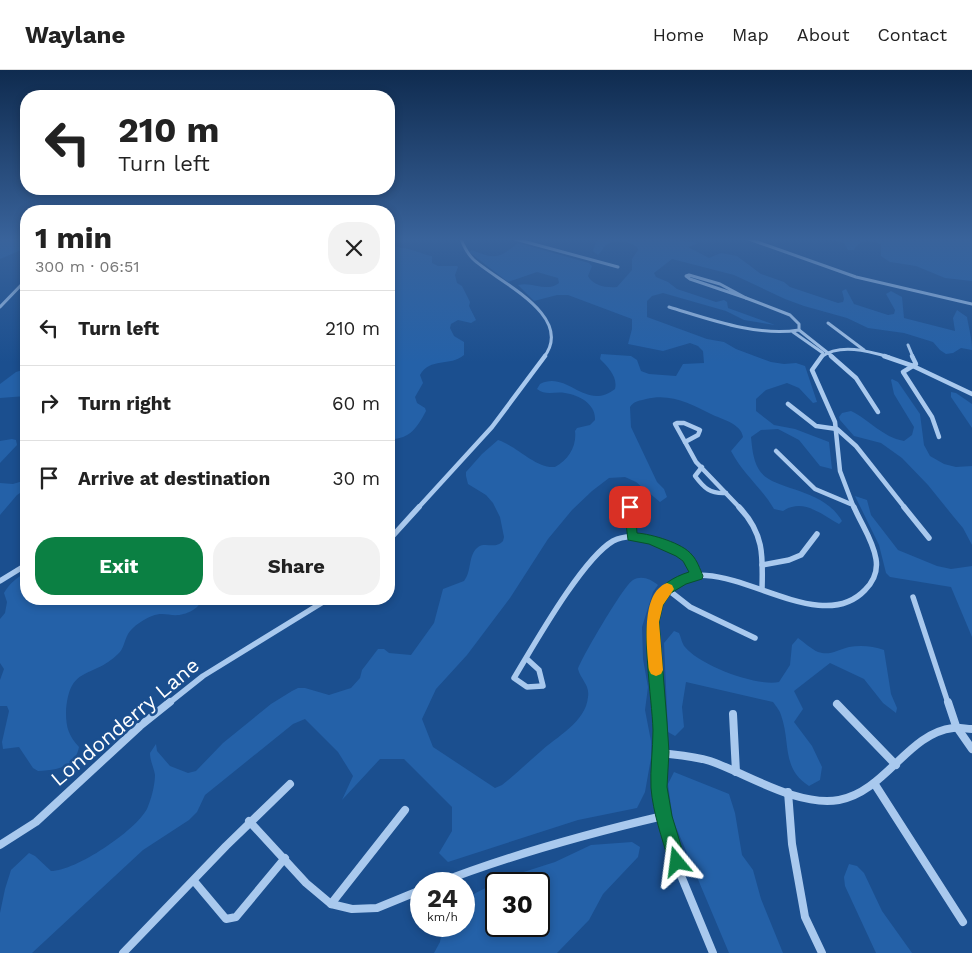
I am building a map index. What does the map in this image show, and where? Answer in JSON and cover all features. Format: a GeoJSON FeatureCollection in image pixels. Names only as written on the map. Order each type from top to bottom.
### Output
{"type":"FeatureCollection","features":[{"type":"Feature","properties":{"kind":"street"},"geometry":{"type":"LineString","coordinates":[[395,533],[492,427],[548,352],[552,341],[551,330],[546,319],[539,310],[501,280]]}},
{"type":"Feature","properties":{"kind":"street"},"geometry":{"type":"LineString","coordinates":[[694,280],[790,315],[799,324],[799,330]]}},
{"type":"Feature","properties":{"kind":"street"},"geometry":{"type":"LineString","coordinates":[[711,280],[746,298]]}},
{"type":"Feature","properties":{"kind":"street"},"geometry":{"type":"LineString","coordinates":[[870,280],[972,304]]}},
{"type":"Feature","properties":{"kind":"street"},"geometry":{"type":"LineString","coordinates":[[0,307],[20,286]]}},
{"type":"Feature","properties":{"kind":"street"},"geometry":{"type":"LineString","coordinates":[[669,307],[727,325],[793,332],[799,330]]}},
{"type":"Feature","properties":{"kind":"street"},"geometry":{"type":"LineString","coordinates":[[828,323],[865,350],[913,366],[972,394]]}},
{"type":"Feature","properties":{"kind":"street"},"geometry":{"type":"LineString","coordinates":[[799,330],[856,378],[878,412]]}},
{"type":"Feature","properties":{"kind":"street"},"geometry":{"type":"LineString","coordinates":[[793,332],[827,353]]}},
{"type":"Feature","properties":{"kind":"street"},"geometry":{"type":"LineString","coordinates":[[908,345],[916,364],[903,372],[932,418],[939,437]]}},
{"type":"Feature","properties":{"kind":"street"},"geometry":{"type":"LineString","coordinates":[[713,953],[682,878],[663,816],[659,787],[661,752],[653,622],[657,603],[667,589],[683,579],[697,576],[721,576],[794,601],[822,605],[840,603],[855,598],[864,591],[877,569],[876,556],[840,472],[837,429],[814,380],[812,370],[818,359],[827,353],[845,350],[865,350]]}},
{"type":"Feature","properties":{"kind":"street"},"geometry":{"type":"LineString","coordinates":[[788,404],[810,424],[827,430],[837,429],[856,446],[929,538]]}},
{"type":"Feature","properties":{"kind":"street"},"geometry":{"type":"LineString","coordinates":[[685,442],[698,435],[700,430],[684,423],[677,423],[675,424],[696,462],[743,511],[757,531],[763,553],[762,589]]}},
{"type":"Feature","properties":{"kind":"street"},"geometry":{"type":"LineString","coordinates":[[776,451],[815,489],[853,505]]}},
{"type":"Feature","properties":{"kind":"street"},"geometry":{"type":"LineString","coordinates":[[702,468],[695,476],[704,489],[714,494],[726,493]]}},
{"type":"Feature","properties":{"kind":"street"},"geometry":{"type":"LineString","coordinates":[[630,507],[632,537]]}},
{"type":"Feature","properties":{"kind":"street"},"geometry":{"type":"LineString","coordinates":[[762,565],[788,560],[801,555],[817,534]]}},
{"type":"Feature","properties":{"kind":"street"},"geometry":{"type":"LineString","coordinates":[[527,659],[538,666],[543,676],[543,686],[534,689],[523,687],[514,678],[581,576],[600,551],[612,542],[632,537],[650,539],[687,557],[697,576]]}},
{"type":"Feature","properties":{"kind":"street"},"geometry":{"type":"LineString","coordinates":[[0,581],[20,569]]}},
{"type":"Feature","properties":{"kind":"street"},"geometry":{"type":"LineString","coordinates":[[667,589],[690,606],[755,638]]}},
{"type":"Feature","properties":{"kind":"street"},"geometry":{"type":"LineString","coordinates":[[913,598],[956,726],[972,749]]}},
{"type":"Feature","properties":{"kind":"street","name":"Londonderry Lane"},"geometry":{"type":"LineString","coordinates":[[0,845],[36,822],[140,726],[203,676],[320,605]]}},
{"type":"Feature","properties":{"kind":"street"},"geometry":{"type":"LineString","coordinates":[[837,704],[896,765]]}},
{"type":"Feature","properties":{"kind":"street"},"geometry":{"type":"LineString","coordinates":[[733,714],[736,772]]}},
{"type":"Feature","properties":{"kind":"street"},"geometry":{"type":"LineString","coordinates":[[661,752],[708,760],[788,792],[825,801],[842,799],[874,783],[932,734],[956,726],[972,728]]}},
{"type":"Feature","properties":{"kind":"street"},"geometry":{"type":"LineString","coordinates":[[874,783],[963,922]]}},
{"type":"Feature","properties":{"kind":"street"},"geometry":{"type":"LineString","coordinates":[[123,953],[250,821],[290,784]]}},
{"type":"Feature","properties":{"kind":"street"},"geometry":{"type":"LineString","coordinates":[[788,792],[792,844],[805,917],[822,953]]}},
{"type":"Feature","properties":{"kind":"street"},"geometry":{"type":"LineString","coordinates":[[331,904],[405,810]]}},
{"type":"Feature","properties":{"kind":"street"},"geometry":{"type":"LineString","coordinates":[[468,872],[563,840],[663,816]]}},
{"type":"Feature","properties":{"kind":"street"},"geometry":{"type":"LineString","coordinates":[[250,821],[306,883],[331,904],[352,909],[377,908],[410,894]]}},
{"type":"Feature","properties":{"kind":"street"},"geometry":{"type":"LineString","coordinates":[[194,881],[226,918],[236,917],[285,858]]}},
{"type":"Feature","properties":{"kind":"shaded area"},"geometry":{"type":"Polygon","coordinates":[[[395,280],[456,280],[462,286],[470,302],[469,306],[476,320],[471,323],[458,320],[451,324],[450,328],[454,336],[464,342],[464,355],[453,361],[435,364],[424,369],[420,375],[423,383],[415,397],[417,403],[425,408],[426,411],[412,432],[396,439],[395,280]]]}},
{"type":"Feature","properties":{"kind":"shaded area"},"geometry":{"type":"Polygon","coordinates":[[[558,280],[591,280],[605,287],[617,287],[623,280],[664,280],[677,289],[716,302],[724,300],[727,302],[728,308],[775,325],[744,320],[726,311],[663,293],[652,296],[647,301],[647,317],[707,339],[724,342],[736,349],[771,362],[796,363],[805,366],[817,402],[813,403],[799,388],[787,383],[766,390],[756,399],[756,411],[774,425],[795,429],[829,442],[832,469],[820,466],[799,440],[778,429],[761,430],[751,437],[754,457],[758,468],[764,476],[822,501],[833,509],[842,521],[839,524],[819,512],[805,507],[790,507],[783,511],[774,509],[731,451],[743,437],[739,429],[731,423],[689,404],[664,397],[635,402],[630,407],[631,427],[657,482],[664,489],[667,497],[660,502],[636,482],[625,477],[609,478],[592,491],[572,510],[548,539],[510,598],[467,655],[436,689],[422,719],[433,747],[495,788],[502,785],[569,728],[582,714],[586,706],[588,693],[587,686],[578,669],[581,662],[628,585],[636,579],[649,579],[658,585],[653,592],[642,627],[643,659],[648,687],[645,710],[651,741],[651,758],[645,792],[637,808],[578,820],[448,862],[439,853],[452,831],[452,807],[404,759],[380,759],[342,800],[353,776],[338,752],[305,719],[293,724],[205,795],[197,812],[189,820],[143,850],[32,953],[0,953],[0,913],[11,870],[29,853],[51,871],[62,869],[104,848],[130,828],[147,809],[151,797],[155,775],[150,753],[156,744],[157,751],[170,766],[188,773],[196,771],[223,743],[271,704],[292,691],[298,688],[305,688],[329,695],[351,688],[360,678],[362,670],[378,649],[384,649],[389,653],[411,655],[434,623],[443,589],[464,581],[472,555],[477,548],[483,545],[497,545],[503,541],[500,517],[493,503],[486,495],[468,484],[466,472],[498,440],[534,461],[548,467],[555,467],[571,452],[577,428],[590,425],[595,420],[593,409],[586,401],[570,394],[540,391],[537,389],[540,384],[550,381],[559,382],[585,394],[604,395],[615,389],[616,385],[612,372],[600,359],[601,354],[631,356],[637,360],[641,371],[649,374],[676,376],[683,364],[704,363],[703,351],[698,346],[690,343],[663,351],[628,344],[632,329],[632,319],[568,295],[557,295],[534,301],[518,285],[529,284],[549,287],[559,283],[558,280]]]}},
{"type":"Feature","properties":{"kind":"shaded area"},"geometry":{"type":"Polygon","coordinates":[[[745,280],[779,280],[790,287],[838,303],[843,302],[842,291],[846,289],[854,304],[888,315],[894,314],[895,310],[886,294],[891,291],[902,297],[904,318],[955,331],[953,318],[957,310],[967,317],[972,350],[961,348],[953,353],[946,354],[933,342],[904,333],[868,328],[847,318],[785,299],[745,280]]]}},
{"type":"Feature","properties":{"kind":"shaded area"},"geometry":{"type":"Polygon","coordinates":[[[20,371],[20,396],[0,398],[0,384],[20,371]]]}},
{"type":"Feature","properties":{"kind":"shaded area"},"geometry":{"type":"Polygon","coordinates":[[[892,379],[898,382],[920,414],[924,445],[930,456],[944,464],[956,467],[972,466],[972,545],[963,528],[928,485],[902,458],[881,443],[854,436],[840,420],[839,417],[842,413],[851,411],[896,439],[904,441],[912,435],[914,427],[894,394],[892,379]]]}},
{"type":"Feature","properties":{"kind":"shaded area"},"geometry":{"type":"Polygon","coordinates":[[[951,392],[956,393],[972,404],[972,428],[951,397],[951,392]]]}},
{"type":"Feature","properties":{"kind":"shaded area"},"geometry":{"type":"Polygon","coordinates":[[[16,440],[17,445],[0,463],[0,441],[16,440]]]}},
{"type":"Feature","properties":{"kind":"shaded area"},"geometry":{"type":"Polygon","coordinates":[[[20,482],[20,493],[0,515],[0,483],[13,484],[20,482]]]}},
{"type":"Feature","properties":{"kind":"shaded area"},"geometry":{"type":"Polygon","coordinates":[[[855,496],[867,500],[871,515],[898,550],[937,566],[951,569],[972,566],[972,637],[951,587],[890,577],[886,573],[879,545],[855,496]]]}},
{"type":"Feature","properties":{"kind":"shaded area"},"geometry":{"type":"Polygon","coordinates":[[[19,577],[20,605],[199,605],[181,615],[157,614],[142,621],[130,631],[122,650],[118,654],[77,680],[68,697],[66,713],[69,732],[79,747],[77,754],[69,764],[58,769],[38,771],[33,768],[19,747],[3,749],[2,742],[9,711],[7,706],[0,706],[0,680],[4,669],[0,663],[0,619],[5,613],[7,602],[4,593],[13,581],[19,577]]]}},
{"type":"Feature","properties":{"kind":"shaded area"},"geometry":{"type":"Polygon","coordinates":[[[674,631],[679,633],[685,647],[702,661],[743,678],[769,683],[779,682],[790,665],[792,645],[798,638],[822,653],[830,653],[858,646],[884,650],[891,694],[897,708],[896,713],[883,703],[864,679],[830,663],[794,691],[803,709],[794,722],[812,746],[822,767],[820,780],[809,786],[800,779],[790,763],[784,725],[779,710],[773,702],[686,682],[682,707],[684,727],[675,736],[668,732],[664,643],[674,631]]]}},
{"type":"Feature","properties":{"kind":"shaded area"},"geometry":{"type":"Polygon","coordinates":[[[674,772],[729,794],[735,813],[742,855],[753,870],[761,899],[783,953],[729,953],[673,820],[668,784],[674,772]]]}},
{"type":"Feature","properties":{"kind":"shaded area"},"geometry":{"type":"Polygon","coordinates":[[[632,842],[640,847],[638,857],[603,894],[589,920],[557,953],[434,953],[441,937],[475,937],[475,893],[485,888],[485,937],[550,937],[550,872],[524,872],[555,862],[591,845],[632,842]]]}},
{"type":"Feature","properties":{"kind":"shaded area"},"geometry":{"type":"Polygon","coordinates":[[[849,864],[857,866],[864,873],[882,911],[912,953],[876,953],[845,886],[844,877],[849,864]]]}},
{"type":"Feature","properties":{"kind":"slow traffic"},"geometry":{"type":"LineString","coordinates":[[656,670],[653,622],[657,603],[667,589]]}},
{"type":"Feature","properties":{"kind":"route"},"geometry":{"type":"LineString","coordinates":[[630,507],[632,537],[650,539],[680,552],[687,557],[697,576],[683,579],[667,589],[657,603],[653,622],[660,722],[659,787],[663,816],[677,862]]}}]}
